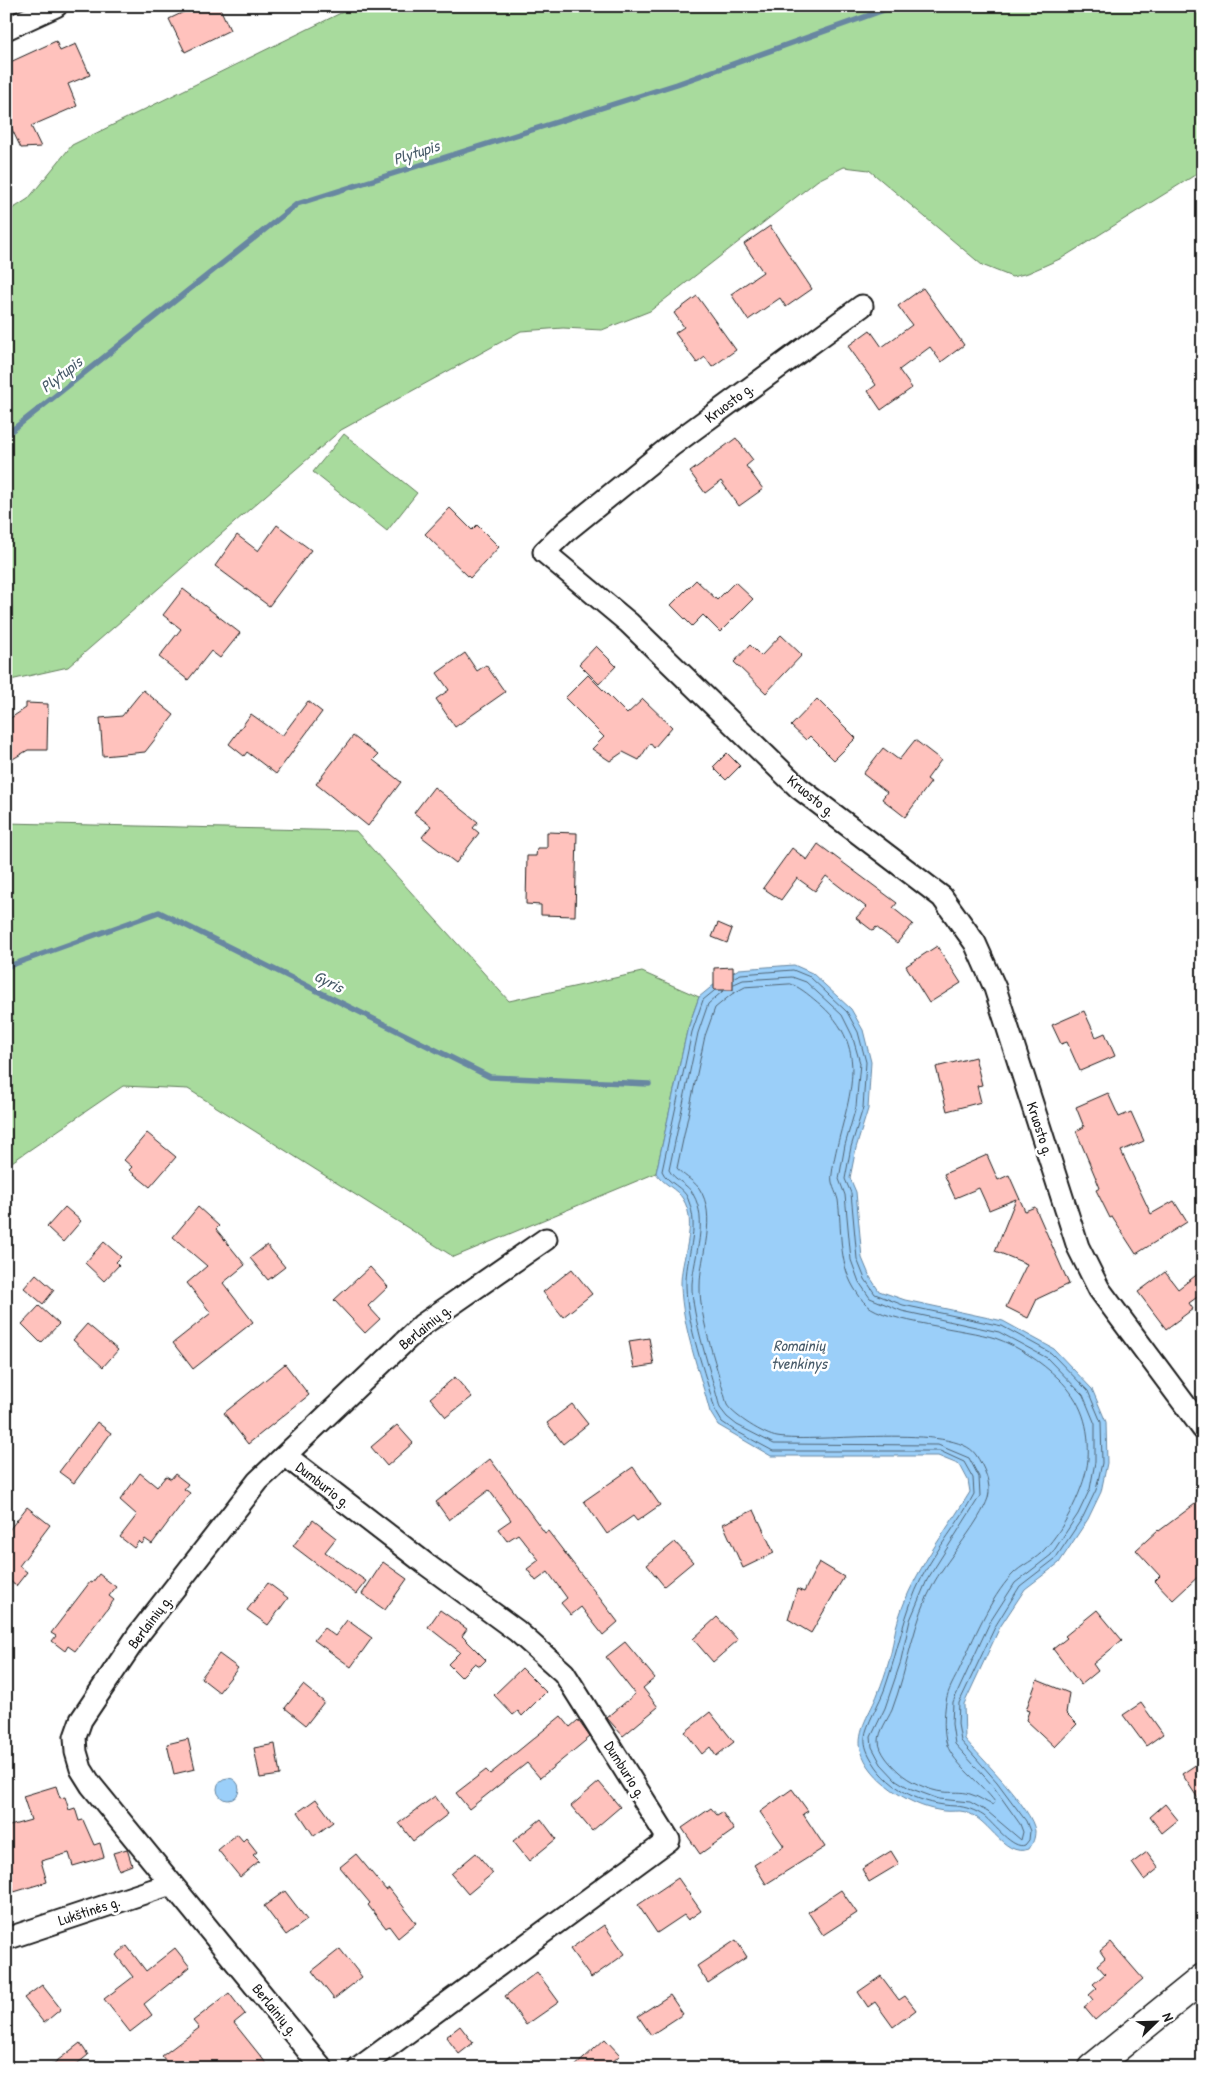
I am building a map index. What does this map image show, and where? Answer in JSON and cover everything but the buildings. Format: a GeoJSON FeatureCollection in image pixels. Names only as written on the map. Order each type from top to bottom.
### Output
{"type":"FeatureCollection","features":[{"type":"Feature","properties":{"kind":"main road"},"geometry":{"type":"LineString","coordinates":[[1092,2068],[1203,1978]]}},
{"type":"Feature","properties":{"kind":"street"},"geometry":{"type":"LineString","coordinates":[[6,30],[56,6]]}},
{"type":"Feature","properties":{"kind":"street","name":"Kruosto g."},"geometry":{"type":"LineString","coordinates":[[862,306],[671,446],[566,531],[544,552],[629,623],[799,788],[942,897],[975,944],[995,988],[1078,1247],[1099,1289],[1203,1429]]}},
{"type":"Feature","properties":{"kind":"street","name":"Berlainių g."},"geometry":{"type":"LineString","coordinates":[[322,2068],[91,1786],[81,1769],[76,1752],[75,1737],[80,1720],[138,1635],[258,1481],[422,1325],[546,1239]]}},
{"type":"Feature","properties":{"kind":"street","name":"Dumburio g."},"geometry":{"type":"LineString","coordinates":[[286,1456],[427,1565],[517,1631],[564,1673],[669,1840],[359,2068]]}},
{"type":"Feature","properties":{"kind":"street","name":"Lukštinės g."},"geometry":{"type":"LineString","coordinates":[[6,1938],[171,1884]]}},
{"type":"Feature","properties":{"kind":"green space"},"geometry":{"type":"Polygon","coordinates":[[[355,6],[1203,6],[1203,170],[1062,258],[1028,273],[1012,277],[982,265],[869,170],[844,167],[818,180],[650,311],[602,330],[563,328],[521,331],[341,430],[68,667],[6,681],[6,213],[28,199],[72,145],[355,6]]]}},
{"type":"Feature","properties":{"kind":"green space"},"geometry":{"type":"Polygon","coordinates":[[[344,434],[417,493],[387,531],[313,472],[344,434]]]}},
{"type":"Feature","properties":{"kind":"green space"},"geometry":{"type":"Polygon","coordinates":[[[6,823],[356,831],[509,1001],[642,972],[699,997],[687,1031],[656,1173],[454,1257],[188,1089],[123,1086],[6,1166],[6,823]]]}},
{"type":"Feature","properties":{"kind":"water","name":"Romainių tvenkinys"},"geometry":{"type":"Polygon","coordinates":[[[794,965],[812,973],[851,1009],[863,1030],[871,1062],[868,1109],[856,1148],[850,1178],[856,1192],[862,1258],[870,1277],[879,1291],[905,1300],[1003,1321],[1054,1349],[1092,1389],[1106,1422],[1107,1463],[1101,1492],[1088,1519],[1059,1563],[1025,1589],[1000,1627],[964,1704],[965,1739],[1016,1797],[1032,1821],[1035,1834],[1029,1849],[1019,1850],[1011,1848],[979,1819],[970,1814],[927,1807],[903,1797],[881,1781],[872,1771],[865,1761],[861,1750],[862,1728],[885,1673],[897,1622],[905,1600],[921,1568],[970,1492],[968,1480],[960,1465],[938,1456],[771,1456],[718,1425],[710,1412],[692,1349],[682,1301],[681,1286],[689,1231],[687,1209],[680,1195],[656,1173],[687,1031],[699,997],[721,979],[739,969],[794,965]]]}},
{"type":"Feature","properties":{"kind":"water"},"geometry":{"type":"Polygon","coordinates":[[[228,1778],[236,1781],[239,1789],[236,1797],[228,1800],[220,1797],[217,1789],[220,1781],[228,1778]]]}},
{"type":"Feature","properties":{"kind":"waterway","name":"Plytupis"},"geometry":{"type":"LineString","coordinates":[[6,435],[297,204],[677,84],[895,6]]}},
{"type":"Feature","properties":{"kind":"waterway","name":"Gyris"},"geometry":{"type":"LineString","coordinates":[[6,967],[159,912],[490,1077],[649,1084]]}}]}
